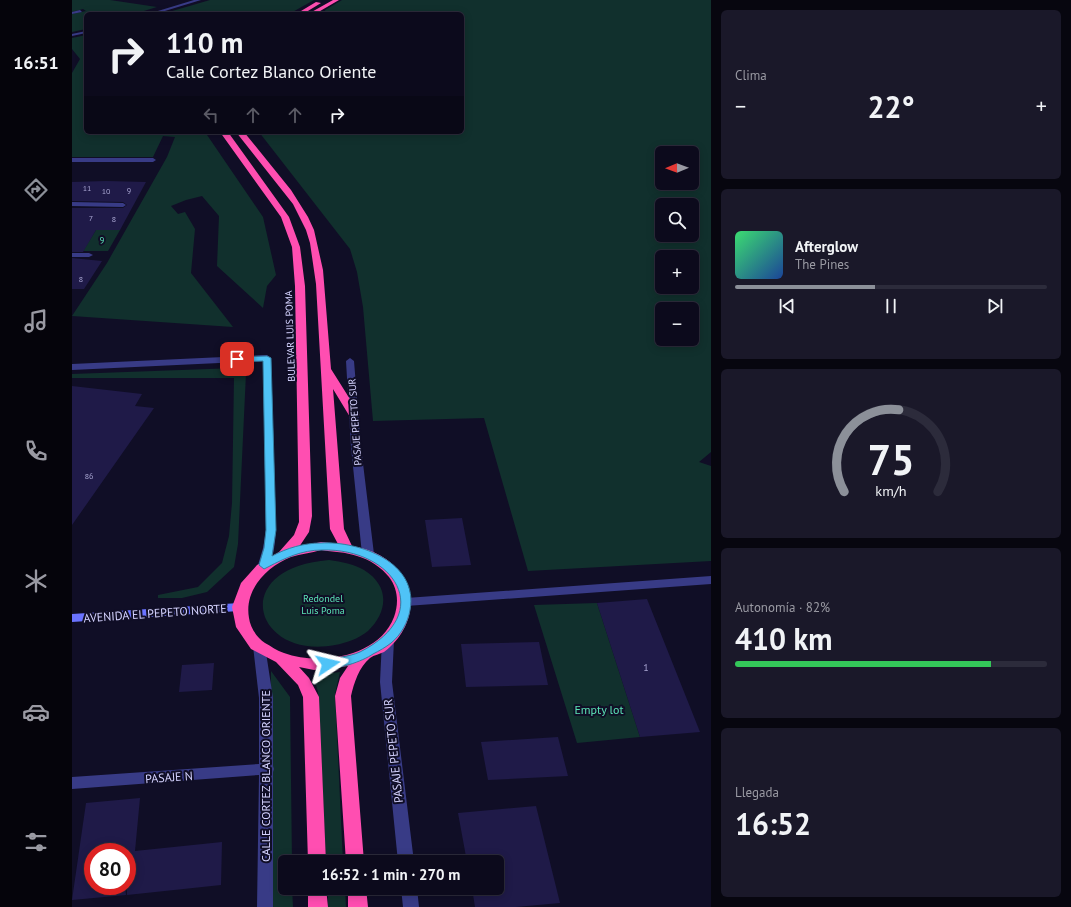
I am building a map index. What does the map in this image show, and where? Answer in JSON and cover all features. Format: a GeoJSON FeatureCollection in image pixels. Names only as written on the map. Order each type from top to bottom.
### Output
{"type":"FeatureCollection","features":[{"type":"Feature","properties":{"kind":"highway"},"geometry":{"type":"LineString","coordinates":[[303,12],[324,0]]}},
{"type":"Feature","properties":{"kind":"highway"},"geometry":{"type":"LineString","coordinates":[[315,12],[337,0]]}},
{"type":"Feature","properties":{"kind":"highway","name":"BULEVAR LUIS POMA"},"geometry":{"type":"LineString","coordinates":[[225,134],[286,217],[296,247],[301,317],[306,516],[304,530],[300,538],[285,554]]}},
{"type":"Feature","properties":{"kind":"highway"},"geometry":{"type":"LineString","coordinates":[[242,134],[288,194],[310,229],[317,259],[326,368],[335,514],[337,529],[346,547]]}},
{"type":"Feature","properties":{"kind":"highway"},"geometry":{"type":"LineString","coordinates":[[326,368],[354,415]]}},
{"type":"Feature","properties":{"kind":"highway"},"geometry":{"type":"LineString","coordinates":[[315,547],[346,547],[368,554],[384,562],[396,574],[404,587],[406,610],[400,625],[388,640],[364,655],[341,662],[316,664],[303,663],[280,657],[259,646],[242,624],[239,607],[243,589],[249,580],[264,565],[285,554],[315,547]]}},
{"type":"Feature","properties":{"kind":"highway"},"geometry":{"type":"LineString","coordinates":[[354,855],[343,696],[348,678],[364,655]]}},
{"type":"Feature","properties":{"kind":"highway"},"geometry":{"type":"LineString","coordinates":[[280,657],[304,682],[311,697],[316,855]]}},
{"type":"Feature","properties":{"kind":"highway"},"geometry":{"type":"LineString","coordinates":[[317,895],[318,907]]}},
{"type":"Feature","properties":{"kind":"highway"},"geometry":{"type":"LineString","coordinates":[[357,895],[358,907]]}},
{"type":"Feature","properties":{"kind":"main road","name":"AVENIDA EL PEPETO NORTE"},"geometry":{"type":"LineString","coordinates":[[72,618],[239,607]]}},
{"type":"Feature","properties":{"kind":"street"},"geometry":{"type":"LineString","coordinates":[[157,12],[199,0]]}},
{"type":"Feature","properties":{"kind":"street"},"geometry":{"type":"LineString","coordinates":[[72,13],[80,11]]}},
{"type":"Feature","properties":{"kind":"street"},"geometry":{"type":"LineString","coordinates":[[72,35],[84,32]]}},
{"type":"Feature","properties":{"kind":"street"},"geometry":{"type":"LineString","coordinates":[[72,160],[153,160]]}},
{"type":"Feature","properties":{"kind":"street"},"geometry":{"type":"LineString","coordinates":[[72,204],[123,205]]}},
{"type":"Feature","properties":{"kind":"street"},"geometry":{"type":"LineString","coordinates":[[72,255],[89,255]]}},
{"type":"Feature","properties":{"kind":"street"},"geometry":{"type":"LineString","coordinates":[[72,367],[267,358],[271,530],[269,548],[264,565]]}},
{"type":"Feature","properties":{"kind":"street","name":"PASAJE PEPETO SUR"},"geometry":{"type":"LineString","coordinates":[[350,361],[356,447],[368,554]]}},
{"type":"Feature","properties":{"kind":"street"},"geometry":{"type":"LineString","coordinates":[[406,602],[711,580]]}},
{"type":"Feature","properties":{"kind":"street","name":"PASAJE PEPETO SUR"},"geometry":{"type":"LineString","coordinates":[[388,640],[386,682],[405,855]]}},
{"type":"Feature","properties":{"kind":"street","name":"CALLE CORTEZ BLANCO ORIENTE"},"geometry":{"type":"LineString","coordinates":[[259,646],[266,698],[267,769],[265,907]]}},
{"type":"Feature","properties":{"kind":"street","name":"PASAJE N"},"geometry":{"type":"LineString","coordinates":[[72,783],[267,769]]}},
{"type":"Feature","properties":{"kind":"street"},"geometry":{"type":"LineString","coordinates":[[410,895],[411,907]]}},
{"type":"Feature","properties":{"kind":"green space"},"geometry":{"type":"Polygon","coordinates":[[[72,0],[110,0],[157,7],[141,12],[84,12],[84,29],[72,32],[72,14],[86,11],[83,9],[72,12],[72,0]]]}},
{"type":"Feature","properties":{"kind":"green space"},"geometry":{"type":"Polygon","coordinates":[[[210,0],[314,0],[293,12],[169,12],[210,0]]]}},
{"type":"Feature","properties":{"kind":"green space"},"geometry":{"type":"Polygon","coordinates":[[[342,0],[711,0],[711,452],[699,462],[711,466],[711,561],[528,571],[484,418],[373,421],[363,307],[357,272],[350,249],[261,134],[464,134],[464,12],[326,12],[325,10],[342,0]]]}},
{"type":"Feature","properties":{"kind":"green space"},"geometry":{"type":"Polygon","coordinates":[[[84,35],[84,134],[206,134],[263,217],[276,275],[267,286],[263,308],[217,266],[219,216],[202,196],[171,206],[178,214],[185,212],[195,229],[191,273],[233,327],[72,316],[107,263],[167,157],[175,137],[163,136],[153,157],[72,157],[72,73],[80,59],[72,49],[72,38],[84,35]]]}},
{"type":"Feature","properties":{"kind":"green space","name":"9"},"geometry":{"type":"Polygon","coordinates":[[[96,230],[120,230],[108,251],[83,251],[96,230]]]}},
{"type":"Feature","properties":{"kind":"green space"},"geometry":{"type":"Polygon","coordinates":[[[236,368],[246,373],[238,544],[234,567],[207,592],[182,598],[158,598],[158,595],[198,587],[222,563],[229,536],[232,503],[234,378],[72,378],[72,374],[236,368]]]}},
{"type":"Feature","properties":{"kind":"green space","name":"Redondel Luis Poma"},"geometry":{"type":"Polygon","coordinates":[[[329,560],[356,566],[372,576],[378,584],[382,591],[383,599],[382,608],[375,624],[364,634],[352,640],[335,645],[307,646],[286,639],[271,627],[263,611],[265,594],[276,579],[297,567],[329,560]]]}},
{"type":"Feature","properties":{"kind":"green space","name":"Empty lot"},"geometry":{"type":"Polygon","coordinates":[[[597,603],[640,737],[577,743],[534,605],[597,603]]]}},
{"type":"Feature","properties":{"kind":"green space"},"geometry":{"type":"Polygon","coordinates":[[[271,671],[290,697],[292,855],[278,855],[278,895],[292,895],[293,907],[269,907],[271,671]]]}},
{"type":"Feature","properties":{"kind":"green space"},"geometry":{"type":"Polygon","coordinates":[[[340,672],[335,694],[343,855],[326,855],[318,692],[313,675],[340,672]]]}},
{"type":"Feature","properties":{"kind":"green space"},"geometry":{"type":"Polygon","coordinates":[[[328,895],[345,895],[346,907],[328,907],[328,895]]]}},
{"type":"Feature","properties":{"kind":"building"},"geometry":{"type":"Polygon","coordinates":[[[72,182],[146,182],[120,230],[96,230],[83,252],[72,252],[72,208],[123,208],[127,205],[123,202],[72,201],[72,182]]]}},
{"type":"Feature","properties":{"kind":"building"},"geometry":{"type":"Polygon","coordinates":[[[72,258],[102,261],[84,289],[72,289],[72,258]]]}},
{"type":"Feature","properties":{"kind":"building"},"geometry":{"type":"Polygon","coordinates":[[[72,386],[142,394],[135,406],[154,408],[72,525],[72,386]]]}},
{"type":"Feature","properties":{"kind":"building"},"geometry":{"type":"Polygon","coordinates":[[[462,518],[471,565],[432,567],[425,520],[462,518]]]}},
{"type":"Feature","properties":{"kind":"building"},"geometry":{"type":"Polygon","coordinates":[[[647,599],[700,732],[640,737],[597,603],[647,599]]]}},
{"type":"Feature","properties":{"kind":"building"},"geometry":{"type":"Polygon","coordinates":[[[539,642],[548,685],[466,687],[461,644],[539,642]]]}},
{"type":"Feature","properties":{"kind":"building"},"geometry":{"type":"Polygon","coordinates":[[[214,663],[212,690],[179,692],[182,665],[214,663]]]}},
{"type":"Feature","properties":{"kind":"building"},"geometry":{"type":"Polygon","coordinates":[[[558,737],[568,776],[488,780],[481,742],[558,737]]]}},
{"type":"Feature","properties":{"kind":"building"},"geometry":{"type":"Polygon","coordinates":[[[140,798],[136,843],[84,843],[84,895],[126,895],[72,900],[86,803],[140,798]]]}},
{"type":"Feature","properties":{"kind":"building"},"geometry":{"type":"Polygon","coordinates":[[[536,806],[560,903],[516,907],[475,907],[473,895],[504,895],[504,855],[466,855],[458,813],[536,806]]]}},
{"type":"Feature","properties":{"kind":"building"},"geometry":{"type":"Polygon","coordinates":[[[222,842],[221,885],[136,894],[136,851],[222,842]]]}},
{"type":"Feature","properties":{"kind":"route"},"geometry":{"type":"LineString","coordinates":[[237,359],[267,358],[271,467],[271,530],[269,548],[264,565],[285,554],[309,547],[346,547],[361,551],[384,562],[401,580],[404,587],[406,594],[406,610],[404,618],[395,633],[373,651],[352,659],[328,664]]}}]}
